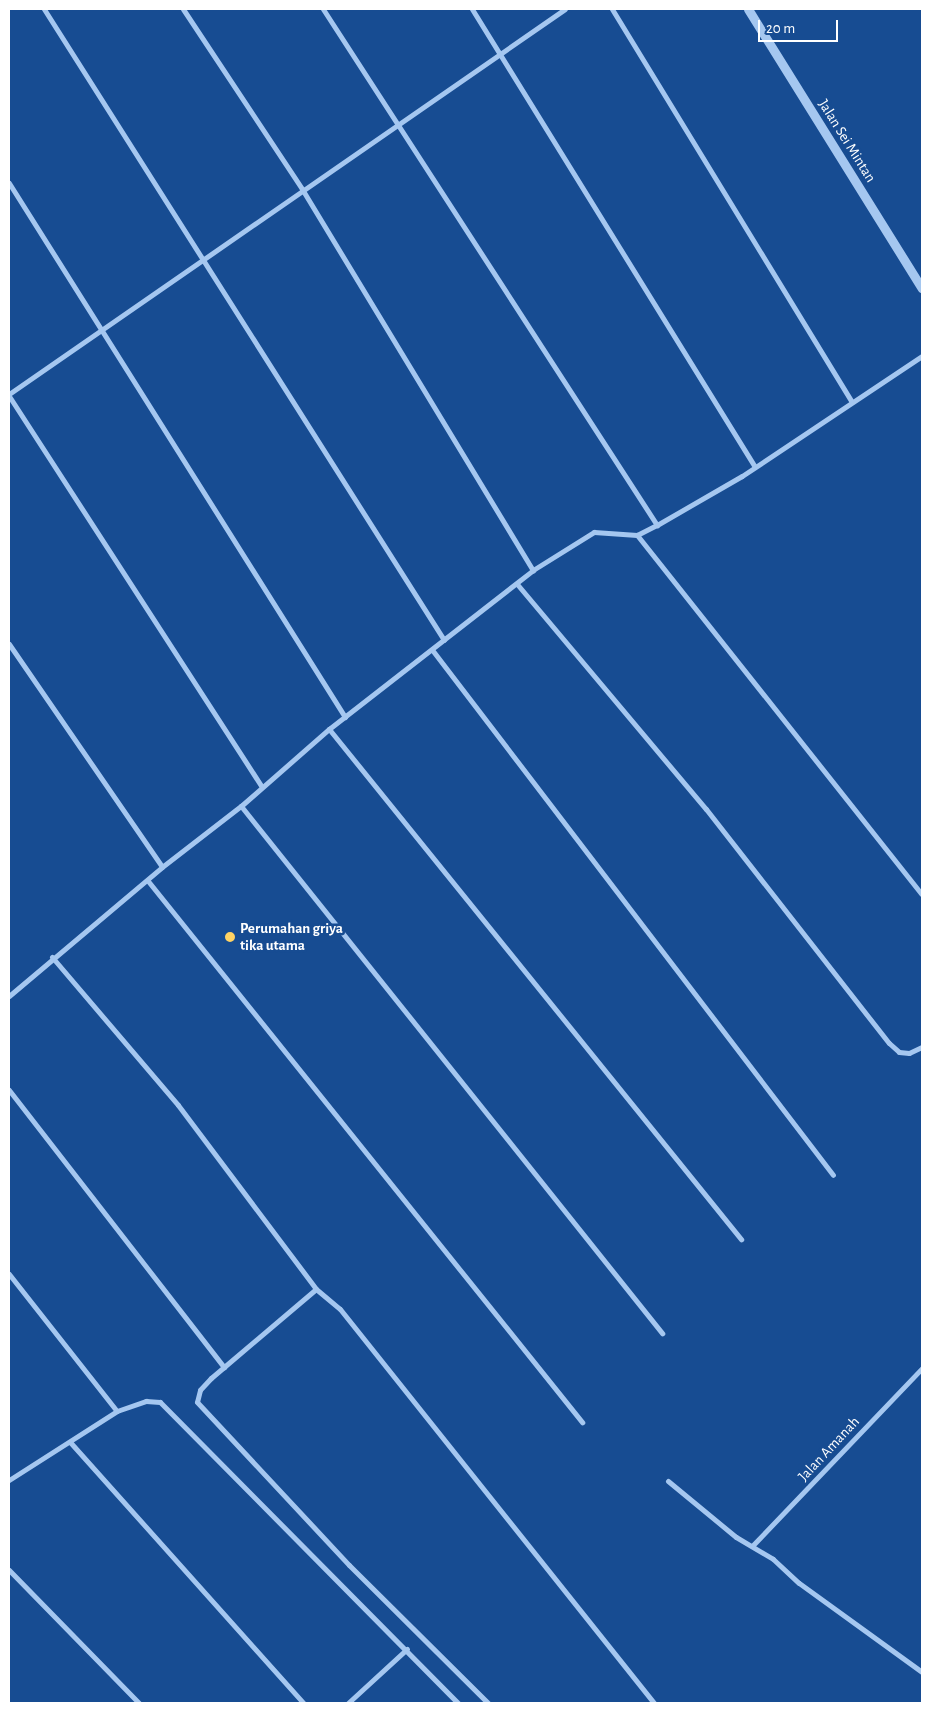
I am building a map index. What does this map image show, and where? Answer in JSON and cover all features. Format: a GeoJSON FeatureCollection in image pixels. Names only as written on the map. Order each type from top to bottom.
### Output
{"type":"FeatureCollection","features":[{"type":"Feature","properties":{"kind":"street"},"geometry":{"type":"LineString","coordinates":[[44,9],[444,640]]}},
{"type":"Feature","properties":{"kind":"street"},"geometry":{"type":"LineString","coordinates":[[183,9],[302,189],[533,570]]}},
{"type":"Feature","properties":{"kind":"street"},"geometry":{"type":"LineString","coordinates":[[323,9],[658,525]]}},
{"type":"Feature","properties":{"kind":"street"},"geometry":{"type":"LineString","coordinates":[[472,9],[755,468]]}},
{"type":"Feature","properties":{"kind":"street"},"geometry":{"type":"LineString","coordinates":[[261,786],[9,395],[101,328],[565,9]]}},
{"type":"Feature","properties":{"kind":"street"},"geometry":{"type":"LineString","coordinates":[[612,9],[852,402]]}},
{"type":"Feature","properties":{"kind":"street","name":"Jalan Sei Mintan"},"geometry":{"type":"LineString","coordinates":[[748,9],[922,288]]}},
{"type":"Feature","properties":{"kind":"street"},"geometry":{"type":"LineString","coordinates":[[9,183],[345,717]]}},
{"type":"Feature","properties":{"kind":"street"},"geometry":{"type":"LineString","coordinates":[[9,996],[52,957],[148,881],[162,867],[241,806],[261,786],[329,729],[433,651],[444,640],[533,570],[594,532],[637,535],[658,525],[755,468],[922,356]]}},
{"type":"Feature","properties":{"kind":"street"},"geometry":{"type":"LineString","coordinates":[[637,535],[922,894]]}},
{"type":"Feature","properties":{"kind":"street"},"geometry":{"type":"LineString","coordinates":[[516,584],[706,809],[889,1043],[899,1052],[909,1053],[922,1047]]}},
{"type":"Feature","properties":{"kind":"street"},"geometry":{"type":"LineString","coordinates":[[9,644],[162,867]]}},
{"type":"Feature","properties":{"kind":"street"},"geometry":{"type":"LineString","coordinates":[[433,651],[833,1175]]}},
{"type":"Feature","properties":{"kind":"street"},"geometry":{"type":"LineString","coordinates":[[329,729],[741,1239]]}},
{"type":"Feature","properties":{"kind":"street"},"geometry":{"type":"LineString","coordinates":[[241,806],[662,1333]]}},
{"type":"Feature","properties":{"kind":"street"},"geometry":{"type":"LineString","coordinates":[[148,881],[582,1422]]}},
{"type":"Feature","properties":{"kind":"street"},"geometry":{"type":"LineString","coordinates":[[52,957],[178,1105],[316,1289],[340,1309],[654,1703]]}},
{"type":"Feature","properties":{"kind":"street"},"geometry":{"type":"LineString","coordinates":[[9,1090],[224,1367]]}},
{"type":"Feature","properties":{"kind":"street"},"geometry":{"type":"LineString","coordinates":[[9,1274],[117,1411]]}},
{"type":"Feature","properties":{"kind":"street"},"geometry":{"type":"LineString","coordinates":[[316,1289],[224,1367],[200,1390],[197,1402],[208,1417],[348,1565],[488,1703]]}},
{"type":"Feature","properties":{"kind":"street","name":"Jalan Amanah"},"geometry":{"type":"LineString","coordinates":[[753,1545],[922,1368]]}},
{"type":"Feature","properties":{"kind":"street"},"geometry":{"type":"LineString","coordinates":[[10,1477],[70,1442],[117,1411],[146,1401],[160,1402],[407,1649],[458,1703]]}},
{"type":"Feature","properties":{"kind":"street"},"geometry":{"type":"LineString","coordinates":[[70,1442],[303,1703]]}},
{"type":"Feature","properties":{"kind":"street"},"geometry":{"type":"LineString","coordinates":[[668,1480],[736,1537],[753,1545],[799,1584],[922,1672]]}},
{"type":"Feature","properties":{"kind":"street"},"geometry":{"type":"LineString","coordinates":[[9,1570],[139,1703]]}},
{"type":"Feature","properties":{"kind":"street"},"geometry":{"type":"LineString","coordinates":[[348,1703],[407,1649]]}},
{"type":"Feature","properties":{"kind":"place","name":"Perumahan griya tika utama"},"geometry":{"type":"Point","coordinates":[230,937]}}]}
